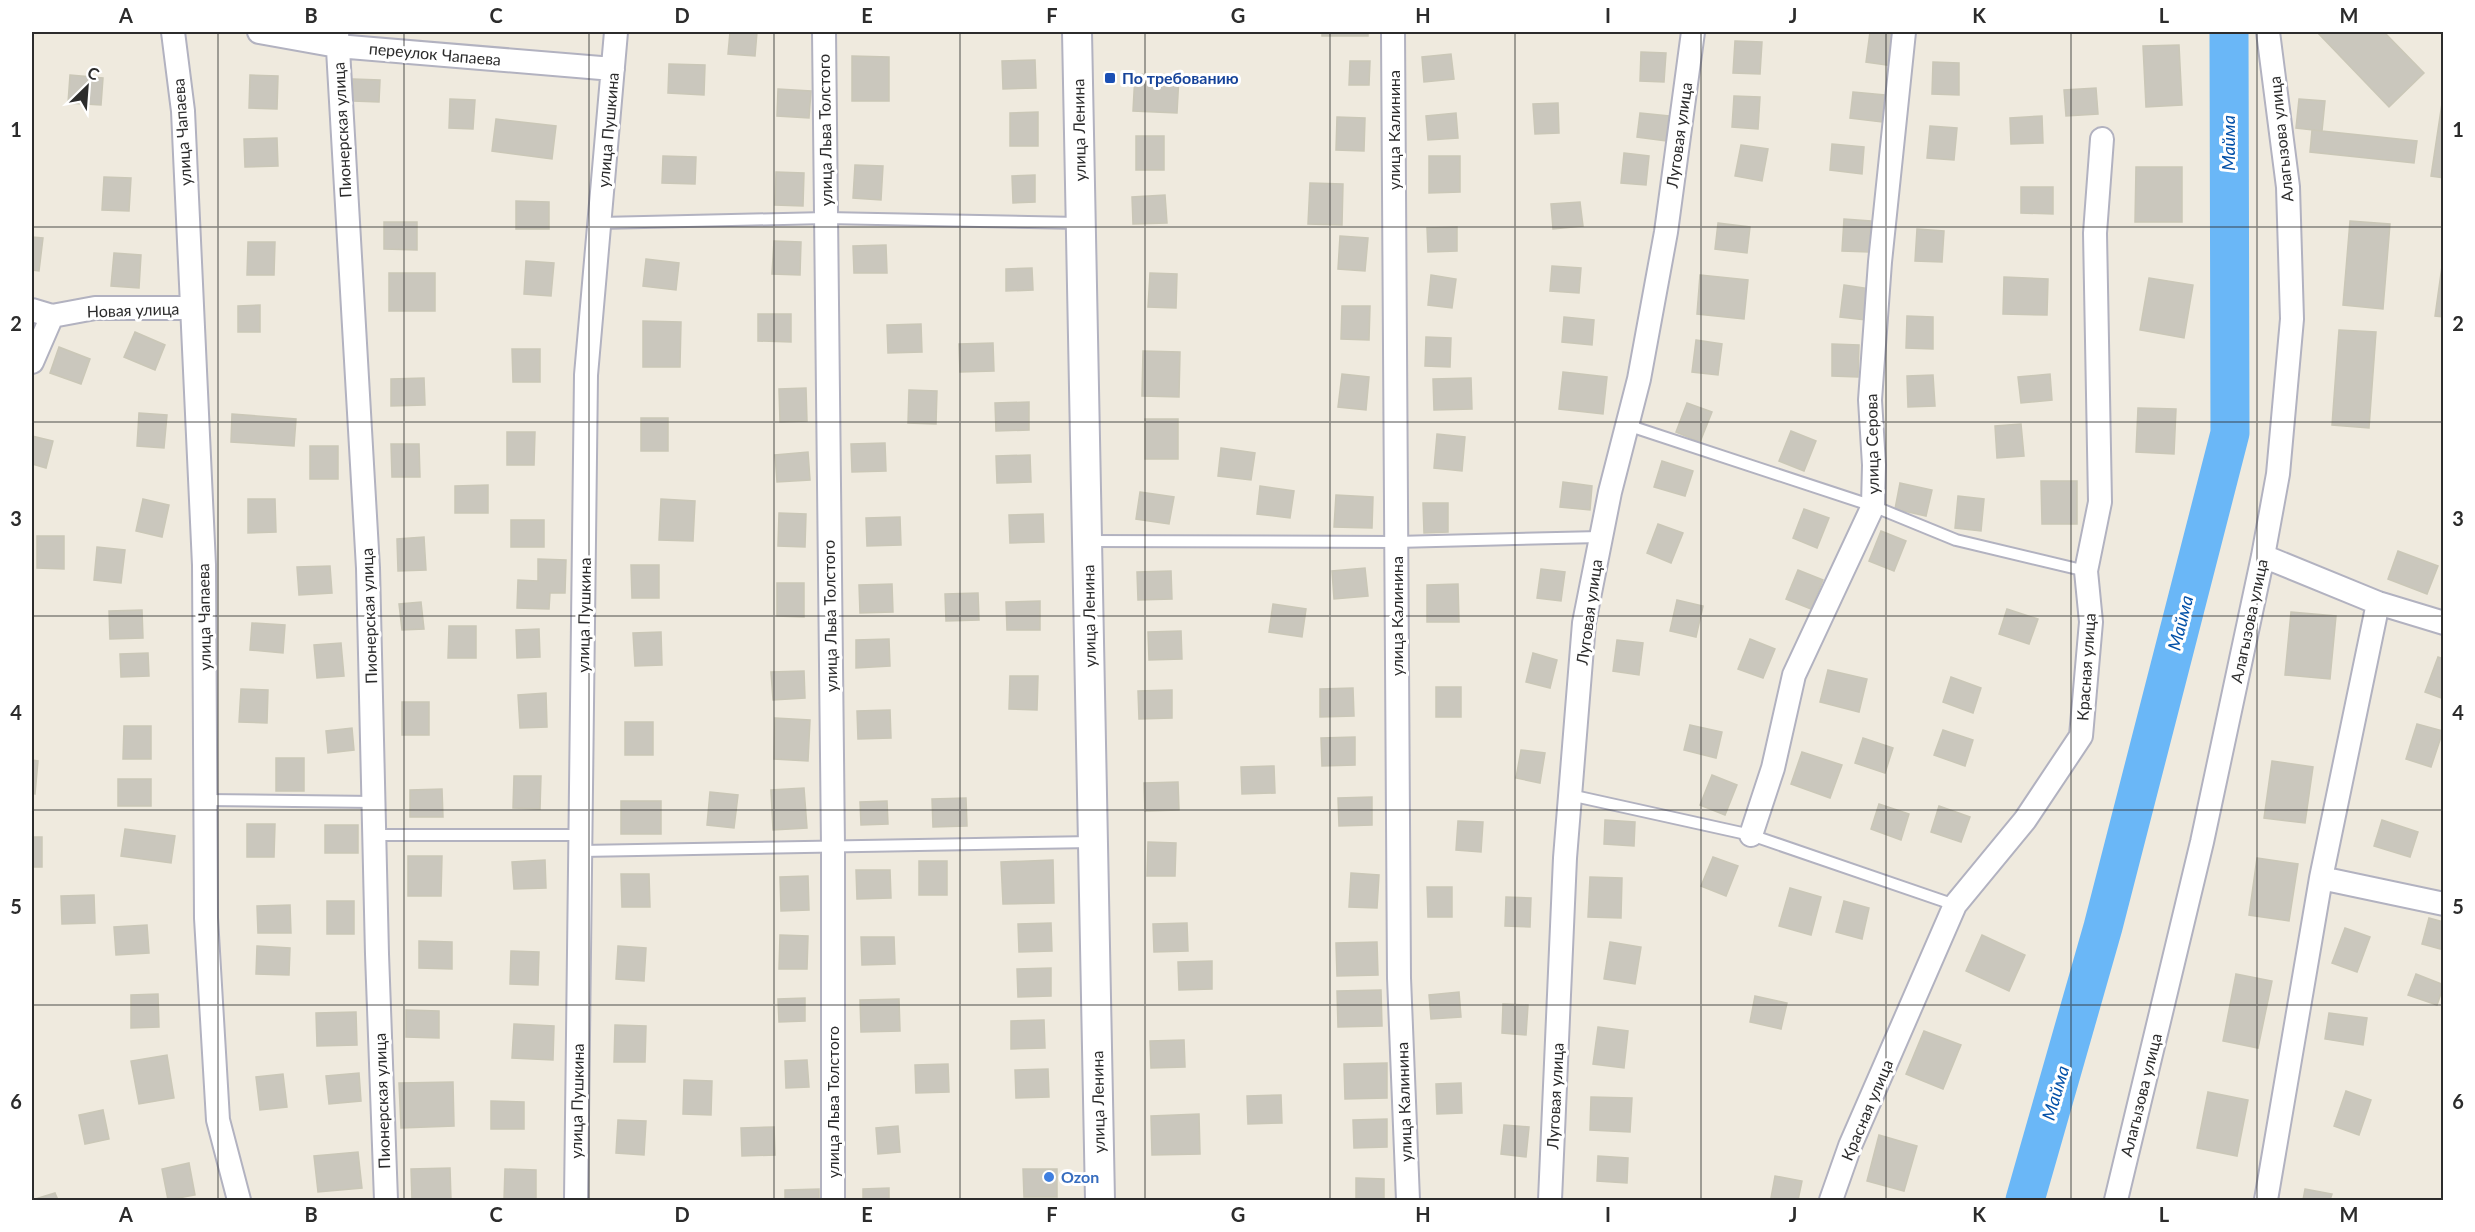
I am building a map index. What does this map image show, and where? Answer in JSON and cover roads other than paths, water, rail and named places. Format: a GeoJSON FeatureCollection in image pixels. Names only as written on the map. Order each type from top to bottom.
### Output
{"type":"FeatureCollection","features":[{"type":"Feature","properties":{"kind":"street","name":"улица Чапаева"},"geometry":{"type":"LineString","coordinates":[[173,32],[183,111],[204,565],[206,918],[218,1120],[239,1200]]}},
{"type":"Feature","properties":{"kind":"street","name":"переулок Чапаева"},"geometry":{"type":"LineString","coordinates":[[259,32],[337,38],[613,69]]}},
{"type":"Feature","properties":{"kind":"street","name":"улица Пушкина"},"geometry":{"type":"LineString","coordinates":[[576,1200],[586,375],[616,32]]}},
{"type":"Feature","properties":{"kind":"street","name":"улица Льва Толстого"},"geometry":{"type":"LineString","coordinates":[[824,32],[833,846],[833,1200]]}},
{"type":"Feature","properties":{"kind":"street","name":"улица Ленина"},"geometry":{"type":"LineString","coordinates":[[1077,32],[1100,1200]]}},
{"type":"Feature","properties":{"kind":"street","name":"улица Калинина"},"geometry":{"type":"LineString","coordinates":[[1393,32],[1399,978],[1408,1200]]}},
{"type":"Feature","properties":{"kind":"street","name":"Луговая улица"},"geometry":{"type":"LineString","coordinates":[[1550,1200],[1565,858],[1584,623],[1600,537],[1639,379],[1666,232],[1693,32]]}},
{"type":"Feature","properties":{"kind":"street","name":"улица Серова"},"geometry":{"type":"LineString","coordinates":[[1751,835],[1773,768],[1794,675],[1873,506],[1874,465],[1870,388],[1880,262],[1904,32]]}},
{"type":"Feature","properties":{"kind":"street","name":"Алагызова улица"},"geometry":{"type":"LineString","coordinates":[[2116,1200],[2202,842],[2263,556],[2278,474],[2292,319],[2288,187],[2268,32]]}},
{"type":"Feature","properties":{"kind":"street","name":"Пионерская улица"},"geometry":{"type":"LineString","coordinates":[[337,38],[368,568],[377,966],[386,1200]]}},
{"type":"Feature","properties":{"kind":"street","name":"Красная улица"},"geometry":{"type":"LineString","coordinates":[[1831,1200],[1850,1146],[1955,905],[2025,820],[2081,736],[2091,622],[2086,572],[2100,502],[2095,233],[2102,139]]}},
{"type":"Feature","properties":{"kind":"street","name":"Новая улица"},"geometry":{"type":"LineString","coordinates":[[32,362],[42,313],[95,308],[192,308]]}},
{"type":"Feature","properties":{"kind":"street"},"geometry":{"type":"LineString","coordinates":[[2263,556],[2378,603],[2444,623]]}},
{"type":"Feature","properties":{"kind":"street"},"geometry":{"type":"LineString","coordinates":[[2266,1200],[2321,878],[2378,603]]}},
{"type":"Feature","properties":{"kind":"street"},"geometry":{"type":"LineString","coordinates":[[2321,878],[2444,904]]}},
{"type":"Feature","properties":{"kind":"lane"},"geometry":{"type":"LineString","coordinates":[[600,223],[826,218],[1081,223]]}},
{"type":"Feature","properties":{"kind":"lane"},"geometry":{"type":"LineString","coordinates":[[1627,425],[1873,506],[1956,540],[2086,572]]}},
{"type":"Feature","properties":{"kind":"lane"},"geometry":{"type":"LineString","coordinates":[[1087,541],[1396,542],[1600,537]]}},
{"type":"Feature","properties":{"kind":"lane"},"geometry":{"type":"LineString","coordinates":[[1570,795],[1751,835],[1955,905]]}},
{"type":"Feature","properties":{"kind":"lane"},"geometry":{"type":"LineString","coordinates":[[206,800],[374,802]]}},
{"type":"Feature","properties":{"kind":"lane"},"geometry":{"type":"LineString","coordinates":[[375,835],[582,843],[833,846],[1093,842]]}},
{"type":"Feature","properties":{"kind":"waterway","name":"Майма"},"geometry":{"type":"LineString","coordinates":[[2025,1200],[2103,927],[2230,433],[2229,32]]}},
{"type":"Feature","properties":{"kind":"place","name":"По требованию"},"geometry":{"type":"Point","coordinates":[1110,78]}},
{"type":"Feature","properties":{"kind":"place","name":"Ozon"},"geometry":{"type":"Point","coordinates":[1049,1177]}}]}
